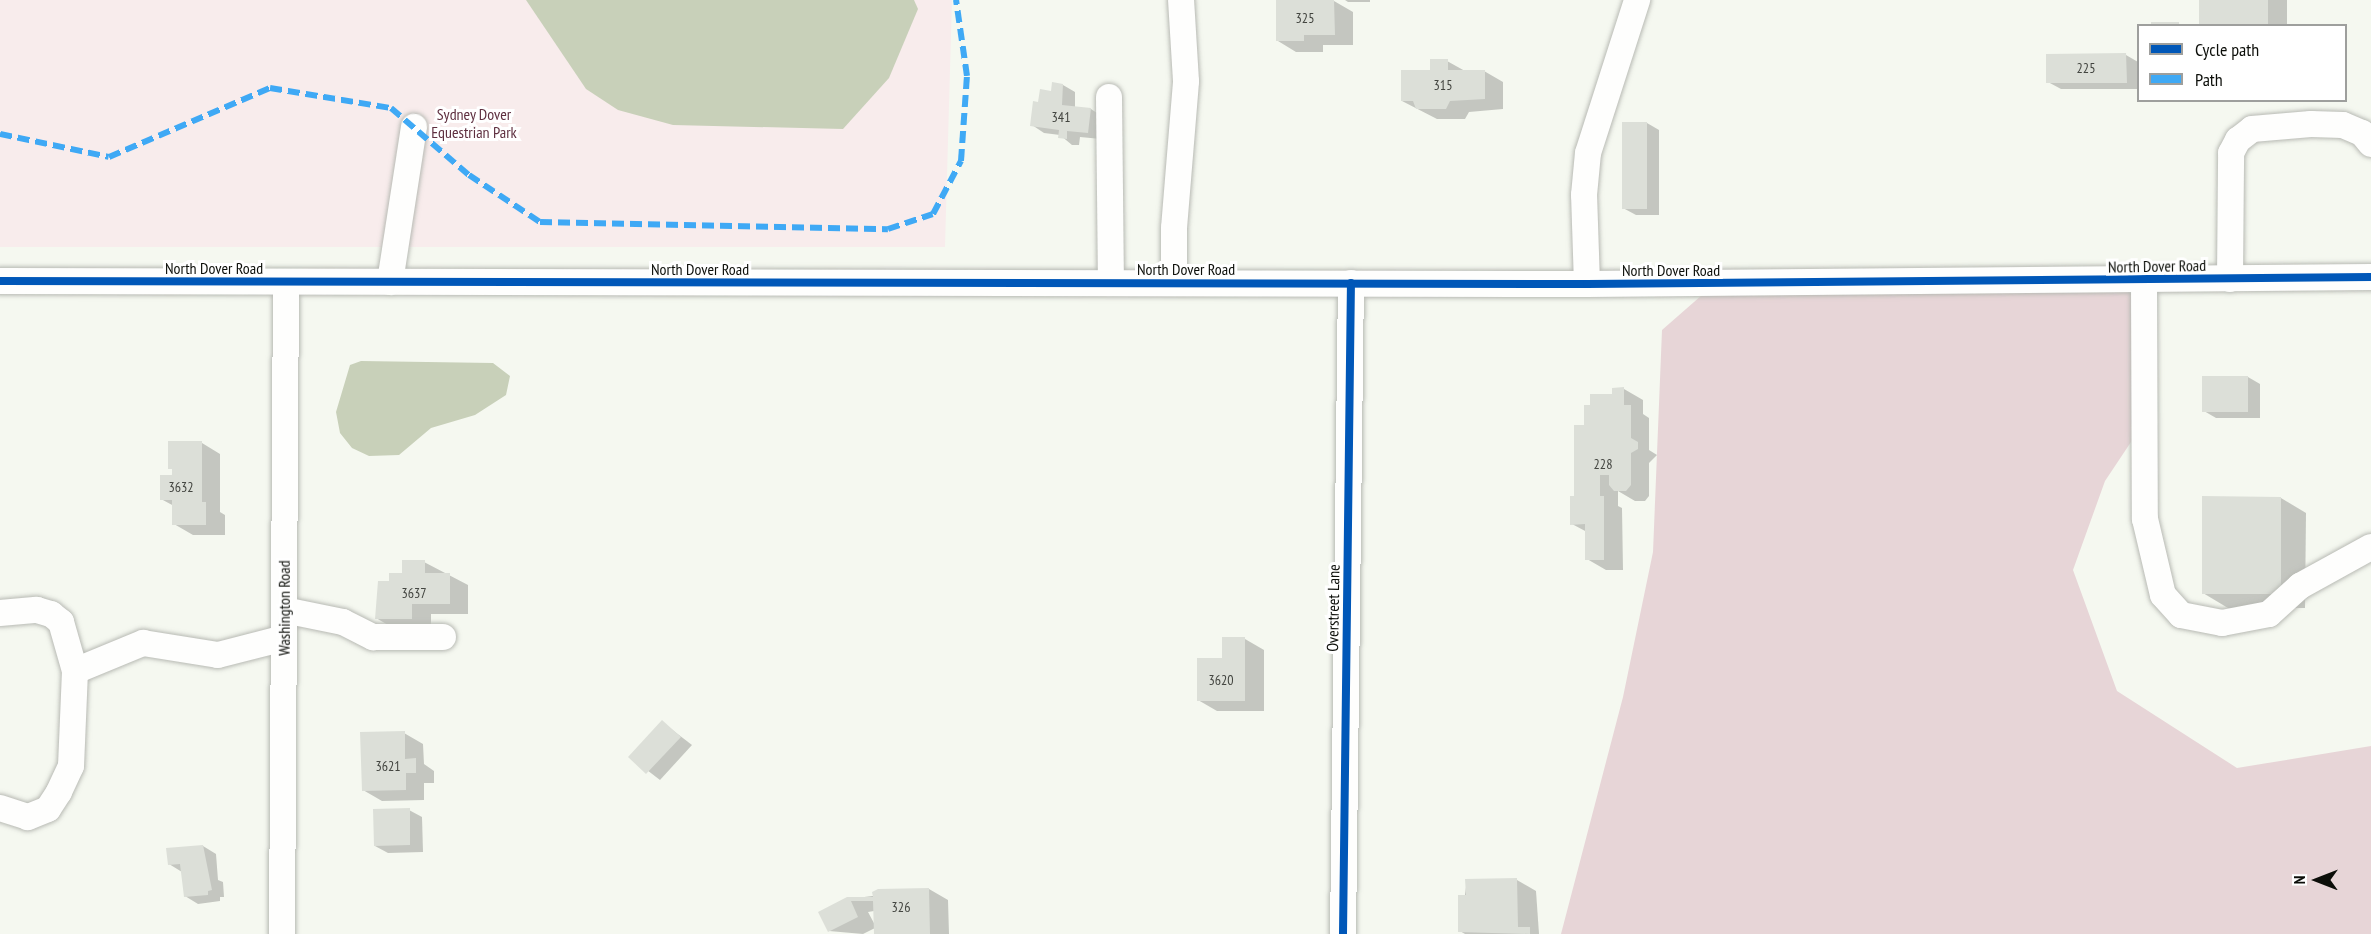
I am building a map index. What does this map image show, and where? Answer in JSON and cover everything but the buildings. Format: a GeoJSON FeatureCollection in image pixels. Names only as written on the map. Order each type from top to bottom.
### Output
{"type":"FeatureCollection","features":[{"type":"Feature","properties":{"kind":"street"},"geometry":{"type":"LineString","coordinates":[[1174,283],[1174,228],[1186,81],[1181,0]]}},
{"type":"Feature","properties":{"kind":"street"},"geometry":{"type":"LineString","coordinates":[[1587,284],[1584,195],[1588,153],[1637,0]]}},
{"type":"Feature","properties":{"kind":"street"},"geometry":{"type":"LineString","coordinates":[[1109,98],[1111,283]]}},
{"type":"Feature","properties":{"kind":"street"},"geometry":{"type":"LineString","coordinates":[[2230,279],[2231,153],[2238,140],[2252,129],[2322,124],[2343,125],[2362,133],[2371,144]]}},
{"type":"Feature","properties":{"kind":"street"},"geometry":{"type":"LineString","coordinates":[[390,282],[414,127]]}},
{"type":"Feature","properties":{"kind":"street","name":"North Dover Road"},"geometry":{"type":"LineString","coordinates":[[0,281],[1587,284],[2371,277]]}},
{"type":"Feature","properties":{"kind":"street"},"geometry":{"type":"LineString","coordinates":[[2144,280],[2145,519],[2163,595],[2181,615],[2222,623],[2269,614],[2321,572],[2370,549]]}},
{"type":"Feature","properties":{"kind":"street","name":"Washington Road"},"geometry":{"type":"LineString","coordinates":[[282,934],[286,282]]}},
{"type":"Feature","properties":{"kind":"street","name":"Overstreet Lane"},"geometry":{"type":"LineString","coordinates":[[1343,934],[1350,283]]}},
{"type":"Feature","properties":{"kind":"street"},"geometry":{"type":"LineString","coordinates":[[0,613],[37,610],[51,614],[61,622],[75,671],[71,766],[59,792],[48,809],[28,817],[0,808]]}},
{"type":"Feature","properties":{"kind":"street"},"geometry":{"type":"LineString","coordinates":[[284,610],[343,621],[373,637],[443,637]]}},
{"type":"Feature","properties":{"kind":"street"},"geometry":{"type":"LineString","coordinates":[[75,671],[143,643],[218,655],[284,638]]}},
{"type":"Feature","properties":{"kind":"green space","name":"Sydney Dover Equestrian Park"},"geometry":{"type":"Polygon","coordinates":[[[0,0],[952,0],[945,247],[0,247],[0,0]]]}},
{"type":"Feature","properties":{"kind":"shaded area"},"geometry":{"type":"Polygon","coordinates":[[[526,0],[914,0],[918,9],[889,78],[843,129],[673,125],[618,110],[586,89],[526,0]]]}},
{"type":"Feature","properties":{"kind":"shaded area"},"geometry":{"type":"Polygon","coordinates":[[[2135,292],[2135,436],[2105,481],[2073,570],[2117,691],[2237,768],[2371,746],[2371,934],[1561,934],[1623,697],[1653,552],[1662,330],[1702,295],[2135,292]]]}},
{"type":"Feature","properties":{"kind":"shaded area"},"geometry":{"type":"Polygon","coordinates":[[[361,361],[493,363],[510,376],[506,395],[475,415],[431,428],[399,455],[369,456],[352,448],[340,433],[336,412],[350,365],[361,361]]]}},
{"type":"Feature","properties":{"kind":"marked path"},"geometry":{"type":"LineString","coordinates":[[0,134],[109,157],[270,88],[391,108],[469,175],[540,222],[888,229],[933,214],[961,161],[967,76],[956,0]]}},
{"type":"Feature","properties":{"kind":"cycle path"},"geometry":{"type":"LineString","coordinates":[[0,281],[1587,284],[2371,277]]}},
{"type":"Feature","properties":{"kind":"cycle path"},"geometry":{"type":"LineString","coordinates":[[1343,934],[1351,283]]}}]}
